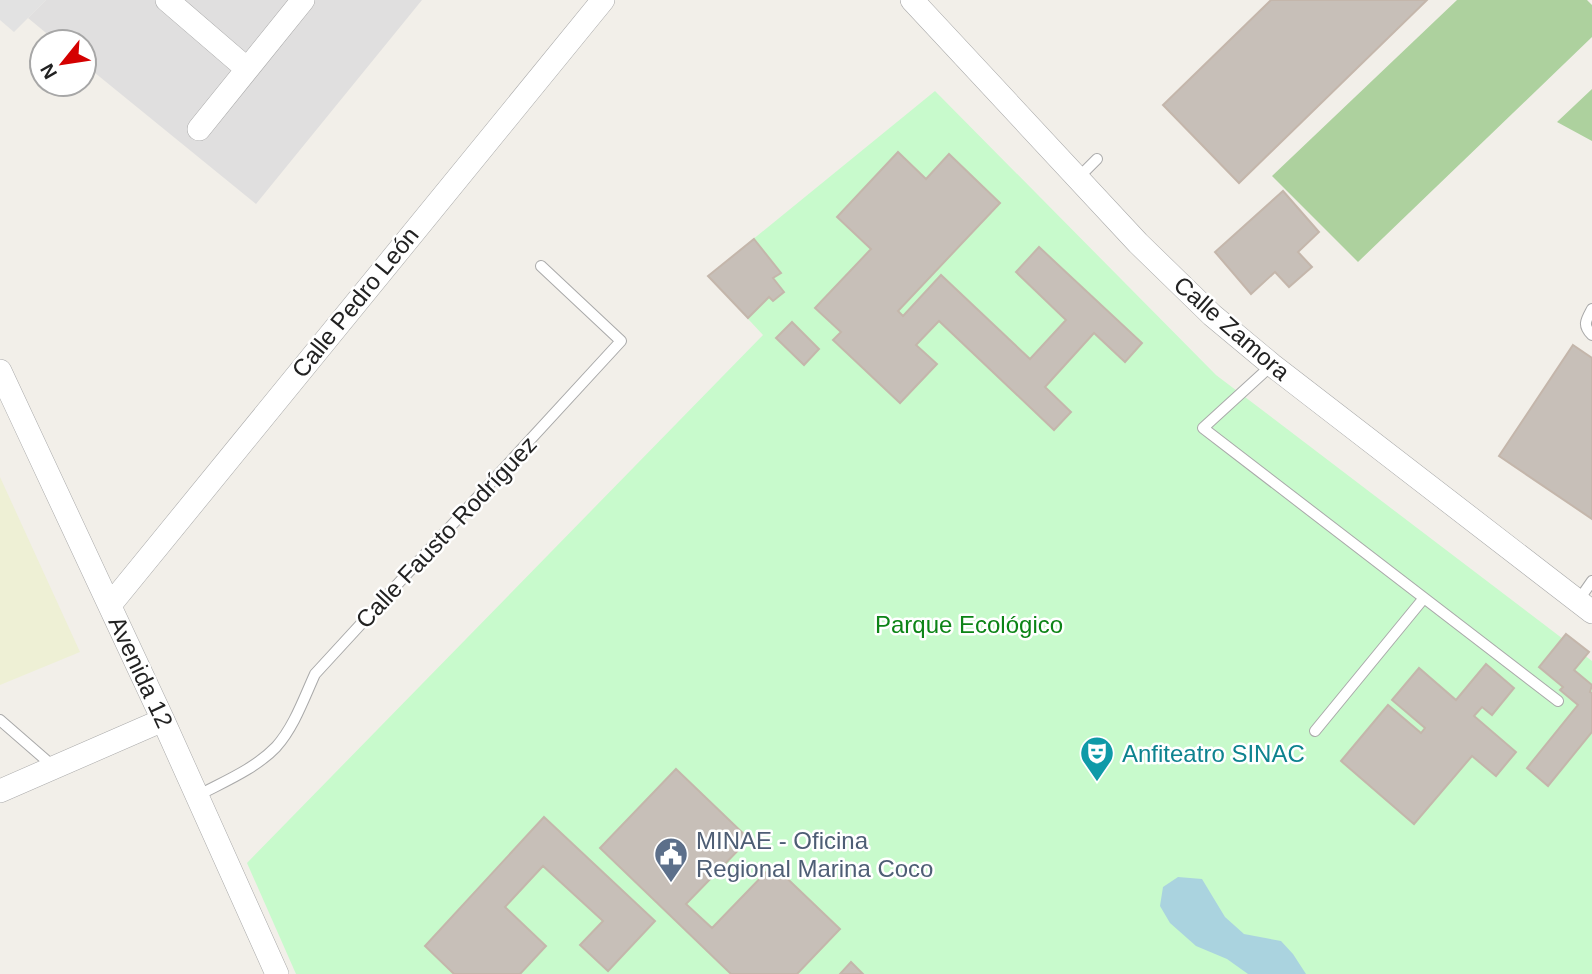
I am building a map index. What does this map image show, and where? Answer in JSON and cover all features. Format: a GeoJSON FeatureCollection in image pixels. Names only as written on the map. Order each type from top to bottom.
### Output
{"type":"FeatureCollection","features":[{"type":"Feature","properties":{"kind":"street"},"geometry":{"type":"LineString","coordinates":[[167,0],[246,68]]}},
{"type":"Feature","properties":{"kind":"street"},"geometry":{"type":"LineString","coordinates":[[199,129],[303,0]]}},
{"type":"Feature","properties":{"kind":"street","name":"Calle Pedro León"},"geometry":{"type":"LineString","coordinates":[[110,605],[603,0]]}},
{"type":"Feature","properties":{"kind":"street","name":"Calle Zamora"},"geometry":{"type":"LineString","coordinates":[[912,0],[1138,243],[1212,314],[1272,365],[1585,607]]}},
{"type":"Feature","properties":{"kind":"street","name":"Avenida 12"},"geometry":{"type":"LineString","coordinates":[[0,371],[163,720],[276,974]]}},
{"type":"Feature","properties":{"kind":"street"},"geometry":{"type":"LineString","coordinates":[[0,790],[163,720]]}},
{"type":"Feature","properties":{"kind":"lane"},"geometry":{"type":"LineString","coordinates":[[1077,178],[1097,159]]}},
{"type":"Feature","properties":{"kind":"lane","name":"Calle Fausto Rodríguez"},"geometry":{"type":"LineString","coordinates":[[197,796],[251,766],[277,745],[315,674],[621,341],[541,266]]}},
{"type":"Feature","properties":{"kind":"lane"},"geometry":{"type":"LineString","coordinates":[[1592,309],[1585,323],[1586,329],[1592,335]]}},
{"type":"Feature","properties":{"kind":"lane"},"geometry":{"type":"LineString","coordinates":[[1272,365],[1203,428],[1558,701]]}},
{"type":"Feature","properties":{"kind":"lane"},"geometry":{"type":"LineString","coordinates":[[1585,607],[1592,581]]}},
{"type":"Feature","properties":{"kind":"lane"},"geometry":{"type":"LineString","coordinates":[[1315,730],[1424,598]]}},
{"type":"Feature","properties":{"kind":"lane"},"geometry":{"type":"LineString","coordinates":[[0,720],[54,767]]}},
{"type":"Feature","properties":{"kind":"shaded area"},"geometry":{"type":"Polygon","coordinates":[[[0,0],[46,0],[14,32],[0,20],[0,0]]]}},
{"type":"Feature","properties":{"kind":"shaded area"},"geometry":{"type":"Polygon","coordinates":[[[46,0],[422,0],[256,204],[98,75],[98,28],[40,28],[28,18],[46,0]]]}},
{"type":"Feature","properties":{"kind":"green space"},"geometry":{"type":"Polygon","coordinates":[[[1457,0],[1587,0],[1592,5],[1592,37],[1358,262],[1272,176],[1457,0]]]}},
{"type":"Feature","properties":{"kind":"green space"},"geometry":{"type":"Polygon","coordinates":[[[1592,89],[1592,141],[1557,122],[1592,89]]]}},
{"type":"Feature","properties":{"kind":"green space","name":"Parque Ecológico"},"geometry":{"type":"Polygon","coordinates":[[[935,91],[1216,375],[1592,661],[1592,974],[296,974],[247,863],[763,335],[708,276],[935,91]]]}},
{"type":"Feature","properties":{"kind":"green space"},"geometry":{"type":"Polygon","coordinates":[[[0,477],[80,652],[0,685],[0,477]]]}},
{"type":"Feature","properties":{"kind":"water"},"geometry":{"type":"Polygon","coordinates":[[[1178,877],[1202,879],[1225,917],[1244,934],[1281,941],[1306,974],[1248,974],[1227,959],[1196,946],[1170,923],[1160,906],[1163,887],[1178,877]]]}},
{"type":"Feature","properties":{"kind":"building"},"geometry":{"type":"Polygon","coordinates":[[[1271,0],[1427,0],[1239,183],[1163,105],[1271,0]]]}},
{"type":"Feature","properties":{"kind":"building"},"geometry":{"type":"Polygon","coordinates":[[[898,152],[926,179],[949,154],[1000,203],[898,311],[903,316],[941,275],[1030,359],[1066,320],[1016,272],[1039,247],[1142,343],[1125,362],[1094,333],[1045,387],[1071,412],[1054,430],[939,321],[916,345],[937,364],[900,403],[833,340],[841,332],[815,308],[871,249],[837,217],[898,152]]]}},
{"type":"Feature","properties":{"kind":"building"},"geometry":{"type":"Polygon","coordinates":[[[1283,191],[1319,232],[1298,252],[1312,267],[1289,287],[1275,272],[1251,294],[1215,252],[1283,191]]]}},
{"type":"Feature","properties":{"kind":"building"},"geometry":{"type":"Polygon","coordinates":[[[754,239],[781,273],[773,278],[784,292],[773,301],[769,297],[748,318],[708,276],[754,239]]]}},
{"type":"Feature","properties":{"kind":"building"},"geometry":{"type":"Polygon","coordinates":[[[792,322],[819,349],[804,365],[776,338],[792,322]]]}},
{"type":"Feature","properties":{"kind":"building"},"geometry":{"type":"Polygon","coordinates":[[[1573,345],[1592,358],[1592,519],[1499,456],[1573,345]]]}},
{"type":"Feature","properties":{"kind":"building"},"geometry":{"type":"Polygon","coordinates":[[[1566,634],[1589,652],[1574,670],[1592,685],[1592,732],[1548,786],[1527,768],[1578,705],[1560,690],[1563,687],[1539,667],[1566,634]]]}},
{"type":"Feature","properties":{"kind":"building"},"geometry":{"type":"Polygon","coordinates":[[[1486,664],[1514,688],[1492,715],[1482,707],[1474,716],[1516,752],[1496,776],[1472,756],[1414,824],[1341,761],[1388,705],[1421,733],[1425,728],[1392,700],[1419,668],[1456,700],[1486,664]]]}},
{"type":"Feature","properties":{"kind":"building","name":"MINAE - Oficina Regional Marina Coco"},"geometry":{"type":"Polygon","coordinates":[[[676,769],[749,839],[686,904],[712,928],[773,865],[840,929],[797,974],[731,974],[600,848],[676,769]]]}},
{"type":"Feature","properties":{"kind":"building"},"geometry":{"type":"Polygon","coordinates":[[[544,817],[655,921],[608,971],[580,945],[603,921],[543,866],[505,907],[546,946],[520,974],[454,974],[425,946],[544,817]]]}},
{"type":"Feature","properties":{"kind":"building"},"geometry":{"type":"Polygon","coordinates":[[[851,962],[863,974],[840,974],[851,962]]]}},
{"type":"Feature","properties":{"kind":"place","name":"Anfiteatro SINAC"},"geometry":{"type":"Point","coordinates":[1097,783]}},
{"type":"Feature","properties":{"kind":"place","name":"MINAE - Oficina Regional Marina Coco"},"geometry":{"type":"Point","coordinates":[671,884]}}]}
